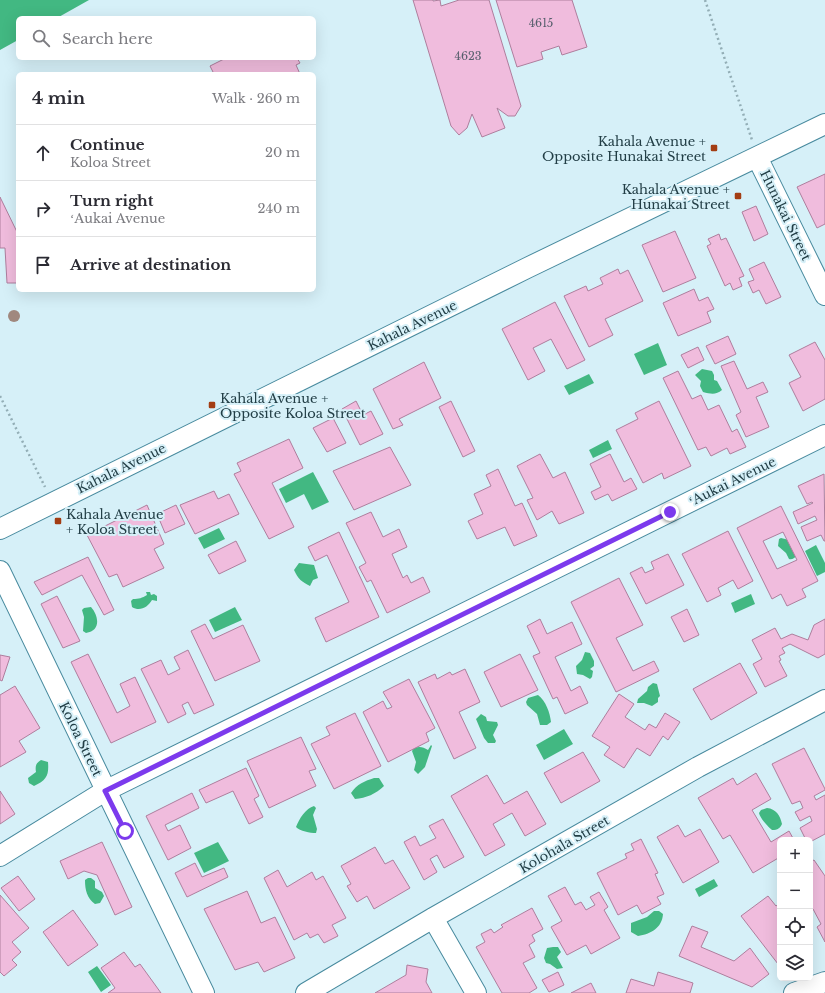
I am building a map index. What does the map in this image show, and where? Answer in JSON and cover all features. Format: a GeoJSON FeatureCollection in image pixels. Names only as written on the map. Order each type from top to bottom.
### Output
{"type":"FeatureCollection","features":[{"type":"Feature","properties":{"kind":"street","name":"Kahala Avenue"},"geometry":{"type":"LineString","coordinates":[[0,529],[527,268],[825,124]]}},
{"type":"Feature","properties":{"kind":"street","name":"Hunakai Street"},"geometry":{"type":"LineString","coordinates":[[757,157],[825,295]]}},
{"type":"Feature","properties":{"kind":"street","name":"ʻAukai Avenue"},"geometry":{"type":"LineString","coordinates":[[0,856],[105,791],[825,435]]}},
{"type":"Feature","properties":{"kind":"street","name":"Koloa Street"},"geometry":{"type":"LineString","coordinates":[[0,572],[204,993]]}},
{"type":"Feature","properties":{"kind":"street","name":"Kolohala Street"},"geometry":{"type":"LineString","coordinates":[[306,993],[433,918],[698,767],[825,700]]}},
{"type":"Feature","properties":{"kind":"street"},"geometry":{"type":"LineString","coordinates":[[433,918],[476,993]]}},
{"type":"Feature","properties":{"kind":"street"},"geometry":{"type":"LineString","coordinates":[[794,993],[825,982]]}},
{"type":"Feature","properties":{"kind":"path"},"geometry":{"type":"LineString","coordinates":[[705,0],[757,157]]}},
{"type":"Feature","properties":{"kind":"path"},"geometry":{"type":"LineString","coordinates":[[0,396],[52,502]]}},
{"type":"Feature","properties":{"kind":"shaded area"},"geometry":{"type":"Polygon","coordinates":[[[0,0],[89,0],[61,16],[16,16],[16,41],[0,50],[0,0]]]}},
{"type":"Feature","properties":{"kind":"shaded area"},"geometry":{"type":"Polygon","coordinates":[[[658,343],[667,365],[644,375],[634,354],[658,343]]]}},
{"type":"Feature","properties":{"kind":"shaded area"},"geometry":{"type":"Polygon","coordinates":[[[702,369],[712,371],[714,380],[717,381],[722,390],[713,394],[703,392],[700,386],[701,381],[695,375],[702,369]]]}},
{"type":"Feature","properties":{"kind":"shaded area"},"geometry":{"type":"Polygon","coordinates":[[[589,374],[594,383],[569,395],[564,386],[589,374]]]}},
{"type":"Feature","properties":{"kind":"shaded area"},"geometry":{"type":"Polygon","coordinates":[[[608,440],[612,449],[593,458],[589,450],[608,440]]]}},
{"type":"Feature","properties":{"kind":"shaded area"},"geometry":{"type":"Polygon","coordinates":[[[313,472],[329,502],[312,510],[304,494],[286,503],[279,489],[313,472]]]}},
{"type":"Feature","properties":{"kind":"shaded area"},"geometry":{"type":"Polygon","coordinates":[[[219,528],[225,539],[204,549],[198,538],[219,528]]]}},
{"type":"Feature","properties":{"kind":"shaded area"},"geometry":{"type":"Polygon","coordinates":[[[779,539],[789,540],[797,555],[795,557],[789,559],[786,553],[778,546],[779,539]]]}},
{"type":"Feature","properties":{"kind":"shaded area"},"geometry":{"type":"Polygon","coordinates":[[[816,545],[825,563],[825,572],[817,576],[805,551],[816,545]]]}},
{"type":"Feature","properties":{"kind":"shaded area"},"geometry":{"type":"Polygon","coordinates":[[[299,563],[314,565],[318,578],[313,580],[310,586],[300,580],[294,570],[299,563]]]}},
{"type":"Feature","properties":{"kind":"shaded area"},"geometry":{"type":"Polygon","coordinates":[[[146,592],[150,592],[151,595],[154,594],[157,596],[157,601],[152,600],[146,607],[141,609],[132,607],[131,601],[147,595],[146,592]]]}},
{"type":"Feature","properties":{"kind":"shaded area"},"geometry":{"type":"Polygon","coordinates":[[[751,594],[755,604],[735,613],[731,603],[751,594]]]}},
{"type":"Feature","properties":{"kind":"shaded area"},"geometry":{"type":"Polygon","coordinates":[[[91,607],[96,615],[97,623],[91,632],[86,633],[83,631],[84,617],[82,610],[84,608],[91,607]]]}},
{"type":"Feature","properties":{"kind":"shaded area"},"geometry":{"type":"Polygon","coordinates":[[[235,607],[242,620],[215,632],[209,620],[235,607]]]}},
{"type":"Feature","properties":{"kind":"shaded area"},"geometry":{"type":"Polygon","coordinates":[[[585,652],[590,653],[594,661],[594,666],[590,669],[593,671],[590,679],[583,675],[577,674],[576,666],[582,660],[585,652]]]}},
{"type":"Feature","properties":{"kind":"shaded area"},"geometry":{"type":"Polygon","coordinates":[[[653,683],[657,684],[660,696],[658,698],[658,702],[652,706],[644,703],[637,703],[638,699],[653,683]]]}},
{"type":"Feature","properties":{"kind":"shaded area"},"geometry":{"type":"Polygon","coordinates":[[[538,695],[543,700],[549,711],[551,722],[547,725],[540,725],[537,714],[527,705],[526,702],[528,698],[538,695]]]}},
{"type":"Feature","properties":{"kind":"shaded area"},"geometry":{"type":"Polygon","coordinates":[[[481,714],[486,717],[487,721],[497,722],[498,725],[493,735],[496,741],[495,743],[488,743],[484,738],[476,719],[481,714]]]}},
{"type":"Feature","properties":{"kind":"shaded area"},"geometry":{"type":"Polygon","coordinates":[[[564,729],[573,744],[544,760],[536,745],[564,729]]]}},
{"type":"Feature","properties":{"kind":"shaded area"},"geometry":{"type":"Polygon","coordinates":[[[431,745],[432,746],[425,767],[418,774],[414,770],[416,762],[412,751],[414,748],[418,747],[428,750],[431,745]]]}},
{"type":"Feature","properties":{"kind":"shaded area"},"geometry":{"type":"Polygon","coordinates":[[[41,760],[48,762],[47,774],[42,782],[34,786],[29,783],[28,778],[36,772],[36,765],[41,760]]]}},
{"type":"Feature","properties":{"kind":"shaded area"},"geometry":{"type":"Polygon","coordinates":[[[374,778],[379,778],[384,786],[371,795],[355,799],[351,793],[353,790],[361,783],[374,778]]]}},
{"type":"Feature","properties":{"kind":"shaded area"},"geometry":{"type":"Polygon","coordinates":[[[314,806],[316,808],[313,815],[317,829],[316,833],[305,832],[296,827],[303,814],[314,806]]]}},
{"type":"Feature","properties":{"kind":"shaded area"},"geometry":{"type":"Polygon","coordinates":[[[767,808],[777,813],[782,824],[780,828],[772,830],[764,822],[759,813],[761,810],[767,808]]]}},
{"type":"Feature","properties":{"kind":"shaded area"},"geometry":{"type":"Polygon","coordinates":[[[218,842],[229,861],[204,873],[194,853],[218,842]]]}},
{"type":"Feature","properties":{"kind":"shaded area"},"geometry":{"type":"Polygon","coordinates":[[[88,878],[95,881],[95,888],[102,892],[104,896],[100,903],[95,904],[88,896],[85,880],[88,878]]]}},
{"type":"Feature","properties":{"kind":"shaded area"},"geometry":{"type":"Polygon","coordinates":[[[714,879],[718,886],[699,897],[695,889],[714,879]]]}},
{"type":"Feature","properties":{"kind":"shaded area"},"geometry":{"type":"Polygon","coordinates":[[[654,911],[659,911],[663,914],[658,927],[655,930],[638,936],[631,932],[631,923],[647,917],[654,911]]]}},
{"type":"Feature","properties":{"kind":"shaded area"},"geometry":{"type":"Polygon","coordinates":[[[558,947],[561,952],[557,957],[563,968],[557,969],[546,963],[544,958],[547,948],[558,947]]]}},
{"type":"Feature","properties":{"kind":"shaded area"},"geometry":{"type":"Polygon","coordinates":[[[97,966],[111,985],[101,992],[88,972],[97,966]]]}},
{"type":"Feature","properties":{"kind":"building"},"geometry":{"type":"Polygon","coordinates":[[[413,0],[440,0],[441,6],[459,0],[489,0],[521,106],[515,116],[508,116],[497,108],[505,128],[482,137],[472,114],[467,128],[459,135],[451,126],[413,0]]]}},
{"type":"Feature","properties":{"kind":"building"},"geometry":{"type":"Polygon","coordinates":[[[496,0],[572,0],[587,47],[562,55],[559,46],[541,52],[543,59],[517,67],[496,0]]]}},
{"type":"Feature","properties":{"kind":"building"},"geometry":{"type":"Polygon","coordinates":[[[222,60],[298,60],[300,63],[296,65],[299,72],[213,72],[210,66],[222,60]]]}},
{"type":"Feature","properties":{"kind":"building"},"geometry":{"type":"Polygon","coordinates":[[[825,174],[825,224],[817,228],[797,187],[825,174]]]}},
{"type":"Feature","properties":{"kind":"building"},"geometry":{"type":"Polygon","coordinates":[[[0,197],[16,230],[16,283],[7,283],[5,248],[0,248],[0,197]]]}},
{"type":"Feature","properties":{"kind":"building"},"geometry":{"type":"Polygon","coordinates":[[[756,206],[768,234],[754,241],[742,212],[756,206]]]}},
{"type":"Feature","properties":{"kind":"building"},"geometry":{"type":"Polygon","coordinates":[[[675,231],[696,278],[663,292],[642,245],[675,231]]]}},
{"type":"Feature","properties":{"kind":"building"},"geometry":{"type":"Polygon","coordinates":[[[719,234],[721,240],[726,238],[744,276],[739,278],[742,286],[733,290],[730,283],[725,286],[707,246],[711,244],[708,239],[719,234]]]}},
{"type":"Feature","properties":{"kind":"building"},"geometry":{"type":"Polygon","coordinates":[[[764,262],[781,297],[766,304],[759,290],[753,293],[748,282],[754,280],[749,269],[764,262]]]}},
{"type":"Feature","properties":{"kind":"building"},"geometry":{"type":"Polygon","coordinates":[[[618,269],[620,274],[628,270],[643,301],[605,319],[613,335],[589,347],[564,296],[586,286],[588,291],[603,284],[600,278],[618,269]]]}},
{"type":"Feature","properties":{"kind":"building"},"geometry":{"type":"Polygon","coordinates":[[[694,289],[699,301],[708,297],[714,309],[707,312],[711,322],[678,336],[663,303],[694,289]]]}},
{"type":"Feature","properties":{"kind":"building"},"geometry":{"type":"Polygon","coordinates":[[[555,302],[585,360],[567,369],[551,339],[533,348],[545,371],[528,380],[502,329],[555,302]]]}},
{"type":"Feature","properties":{"kind":"building"},"geometry":{"type":"Polygon","coordinates":[[[728,336],[736,354],[715,364],[706,346],[728,336]]]}},
{"type":"Feature","properties":{"kind":"building"},"geometry":{"type":"Polygon","coordinates":[[[815,342],[825,360],[825,399],[803,411],[789,383],[801,377],[789,355],[815,342]]]}},
{"type":"Feature","properties":{"kind":"building"},"geometry":{"type":"Polygon","coordinates":[[[698,347],[704,360],[688,368],[681,355],[698,347]]]}},
{"type":"Feature","properties":{"kind":"building"},"geometry":{"type":"Polygon","coordinates":[[[734,361],[747,389],[763,382],[768,392],[756,397],[769,427],[746,437],[736,415],[741,412],[721,366],[734,361]]]}},
{"type":"Feature","properties":{"kind":"building"},"geometry":{"type":"Polygon","coordinates":[[[424,362],[441,398],[399,419],[403,425],[393,429],[373,389],[424,362]]]}},
{"type":"Feature","properties":{"kind":"building"},"geometry":{"type":"Polygon","coordinates":[[[678,371],[692,399],[701,395],[708,410],[719,405],[732,432],[737,429],[746,447],[730,454],[727,448],[711,456],[706,447],[698,450],[663,378],[678,371]]]}},
{"type":"Feature","properties":{"kind":"building"},"geometry":{"type":"Polygon","coordinates":[[[356,401],[363,415],[371,411],[383,434],[360,445],[342,409],[356,401]]]}},
{"type":"Feature","properties":{"kind":"building"},"geometry":{"type":"Polygon","coordinates":[[[451,401],[475,451],[463,457],[439,407],[451,401]]]}},
{"type":"Feature","properties":{"kind":"building"},"geometry":{"type":"Polygon","coordinates":[[[659,401],[691,466],[664,479],[662,473],[643,483],[616,430],[638,419],[635,413],[659,401]]]}},
{"type":"Feature","properties":{"kind":"building"},"geometry":{"type":"Polygon","coordinates":[[[333,418],[346,443],[327,452],[313,428],[333,418]]]}},
{"type":"Feature","properties":{"kind":"building"},"geometry":{"type":"Polygon","coordinates":[[[289,439],[303,468],[272,483],[294,527],[269,539],[234,474],[241,471],[237,463],[289,439]]]}},
{"type":"Feature","properties":{"kind":"building"},"geometry":{"type":"Polygon","coordinates":[[[390,447],[411,485],[354,510],[333,471],[390,447]]]}},
{"type":"Feature","properties":{"kind":"building"},"geometry":{"type":"Polygon","coordinates":[[[540,454],[553,478],[565,472],[584,513],[559,524],[552,511],[537,520],[527,500],[533,498],[517,466],[540,454]]]}},
{"type":"Feature","properties":{"kind":"building"},"geometry":{"type":"Polygon","coordinates":[[[610,454],[624,482],[631,478],[637,489],[612,501],[608,494],[595,500],[591,492],[601,487],[590,464],[610,454]]]}},
{"type":"Feature","properties":{"kind":"building"},"geometry":{"type":"Polygon","coordinates":[[[498,469],[515,506],[522,503],[537,536],[514,546],[505,527],[477,539],[468,521],[483,514],[474,494],[491,486],[486,475],[498,469]]]}},
{"type":"Feature","properties":{"kind":"building"},"geometry":{"type":"Polygon","coordinates":[[[824,474],[825,541],[821,535],[807,541],[801,527],[817,520],[815,516],[798,524],[793,512],[813,503],[807,504],[798,486],[824,474]]]}},
{"type":"Feature","properties":{"kind":"building"},"geometry":{"type":"Polygon","coordinates":[[[214,491],[218,499],[229,494],[239,514],[195,534],[180,505],[214,491]]]}},
{"type":"Feature","properties":{"kind":"building"},"geometry":{"type":"Polygon","coordinates":[[[147,505],[164,544],[154,549],[164,568],[123,587],[117,574],[109,577],[87,535],[147,505]]]}},
{"type":"Feature","properties":{"kind":"building"},"geometry":{"type":"Polygon","coordinates":[[[176,505],[185,524],[165,533],[157,514],[176,505]]]}},
{"type":"Feature","properties":{"kind":"building"},"geometry":{"type":"Polygon","coordinates":[[[781,506],[818,581],[802,589],[806,597],[787,606],[781,594],[772,599],[737,528],[781,506]],[[783,532],[763,541],[777,569],[797,560],[783,532]]]}},
{"type":"Feature","properties":{"kind":"building"},"geometry":{"type":"Polygon","coordinates":[[[371,512],[383,537],[399,529],[407,547],[392,554],[403,578],[407,575],[411,583],[423,577],[430,592],[387,613],[371,580],[367,582],[359,567],[366,563],[346,523],[371,512]]]}},
{"type":"Feature","properties":{"kind":"building"},"geometry":{"type":"Polygon","coordinates":[[[728,531],[753,581],[738,589],[733,580],[718,588],[721,595],[707,602],[682,554],[728,531]]]}},
{"type":"Feature","properties":{"kind":"building"},"geometry":{"type":"Polygon","coordinates":[[[339,532],[379,617],[326,642],[315,618],[349,602],[327,555],[315,561],[308,547],[339,532]]]}},
{"type":"Feature","properties":{"kind":"building"},"geometry":{"type":"Polygon","coordinates":[[[236,541],[246,561],[219,574],[208,555],[236,541]]]}},
{"type":"Feature","properties":{"kind":"building"},"geometry":{"type":"Polygon","coordinates":[[[668,554],[684,585],[646,604],[630,573],[642,567],[645,573],[654,569],[651,562],[668,554]]]}},
{"type":"Feature","properties":{"kind":"building"},"geometry":{"type":"Polygon","coordinates":[[[88,557],[114,610],[104,615],[82,575],[42,595],[34,582],[88,557]]]}},
{"type":"Feature","properties":{"kind":"building"},"geometry":{"type":"Polygon","coordinates":[[[619,578],[643,625],[616,638],[633,671],[654,661],[659,671],[616,692],[571,602],[619,578]]]}},
{"type":"Feature","properties":{"kind":"building"},"geometry":{"type":"Polygon","coordinates":[[[57,596],[80,641],[63,648],[41,604],[57,596]]]}},
{"type":"Feature","properties":{"kind":"building"},"geometry":{"type":"Polygon","coordinates":[[[687,609],[699,635],[684,642],[671,617],[687,609]]]}},
{"type":"Feature","properties":{"kind":"building"},"geometry":{"type":"Polygon","coordinates":[[[540,619],[547,634],[572,622],[582,644],[555,657],[571,691],[580,686],[588,703],[565,714],[557,697],[553,699],[533,656],[540,653],[527,626],[540,619]]]}},
{"type":"Feature","properties":{"kind":"building"},"geometry":{"type":"Polygon","coordinates":[[[825,619],[825,654],[818,658],[790,644],[782,648],[785,653],[779,656],[781,660],[779,661],[787,676],[765,687],[753,664],[762,659],[752,640],[775,628],[781,639],[792,634],[808,640],[814,625],[825,619]]]}},
{"type":"Feature","properties":{"kind":"building"},"geometry":{"type":"Polygon","coordinates":[[[205,624],[213,639],[243,625],[260,661],[215,681],[191,631],[205,624]]]}},
{"type":"Feature","properties":{"kind":"building"},"geometry":{"type":"Polygon","coordinates":[[[188,650],[214,705],[194,714],[188,702],[182,705],[186,714],[168,723],[141,669],[161,660],[168,675],[180,669],[174,657],[188,650]]]}},
{"type":"Feature","properties":{"kind":"building"},"geometry":{"type":"Polygon","coordinates":[[[88,654],[117,713],[130,706],[120,684],[135,677],[156,722],[111,743],[71,662],[88,654]]]}},
{"type":"Feature","properties":{"kind":"building"},"geometry":{"type":"Polygon","coordinates":[[[520,654],[538,690],[501,707],[484,672],[520,654]]]}},
{"type":"Feature","properties":{"kind":"building"},"geometry":{"type":"Polygon","coordinates":[[[0,655],[10,657],[2,681],[0,680],[0,655]]]}},
{"type":"Feature","properties":{"kind":"building"},"geometry":{"type":"Polygon","coordinates":[[[740,663],[757,693],[711,720],[693,689],[740,663]]]}},
{"type":"Feature","properties":{"kind":"building"},"geometry":{"type":"Polygon","coordinates":[[[465,669],[480,702],[459,712],[476,748],[454,759],[418,682],[435,674],[437,679],[450,672],[452,675],[465,669]]]}},
{"type":"Feature","properties":{"kind":"building"},"geometry":{"type":"Polygon","coordinates":[[[409,679],[435,728],[426,733],[429,741],[388,762],[363,712],[383,701],[387,709],[392,707],[383,692],[409,679]]]}},
{"type":"Feature","properties":{"kind":"building"},"geometry":{"type":"Polygon","coordinates":[[[15,686],[40,728],[19,741],[26,752],[0,767],[0,695],[15,686]]]}},
{"type":"Feature","properties":{"kind":"building"},"geometry":{"type":"Polygon","coordinates":[[[619,694],[634,704],[625,717],[645,730],[649,724],[656,728],[665,713],[680,722],[668,740],[663,736],[650,756],[637,748],[624,768],[604,755],[610,747],[592,736],[619,694]]]}},
{"type":"Feature","properties":{"kind":"building"},"geometry":{"type":"Polygon","coordinates":[[[355,713],[381,766],[334,789],[311,744],[330,735],[326,727],[355,713]]]}},
{"type":"Feature","properties":{"kind":"building"},"geometry":{"type":"Polygon","coordinates":[[[301,737],[316,769],[309,771],[316,786],[269,808],[247,761],[301,737]]]}},
{"type":"Feature","properties":{"kind":"building"},"geometry":{"type":"Polygon","coordinates":[[[804,748],[825,789],[814,796],[816,800],[825,795],[825,834],[813,840],[813,837],[804,837],[800,828],[812,821],[810,816],[800,821],[795,812],[803,808],[800,801],[792,804],[772,764],[804,748]]]}},
{"type":"Feature","properties":{"kind":"building"},"geometry":{"type":"Polygon","coordinates":[[[583,752],[600,781],[561,803],[544,773],[583,752]]]}},
{"type":"Feature","properties":{"kind":"building"},"geometry":{"type":"Polygon","coordinates":[[[246,768],[259,796],[254,799],[263,817],[249,824],[233,791],[206,803],[199,790],[246,768]]]}},
{"type":"Feature","properties":{"kind":"building"},"geometry":{"type":"Polygon","coordinates":[[[756,773],[771,799],[752,810],[771,842],[777,838],[777,859],[753,873],[730,835],[723,839],[698,798],[733,778],[737,785],[756,773]]]}},
{"type":"Feature","properties":{"kind":"building"},"geometry":{"type":"Polygon","coordinates":[[[487,775],[504,804],[527,791],[546,824],[525,836],[512,813],[493,824],[505,845],[485,856],[451,796],[487,775]]]}},
{"type":"Feature","properties":{"kind":"building"},"geometry":{"type":"Polygon","coordinates":[[[0,791],[15,814],[0,824],[0,791]]]}},
{"type":"Feature","properties":{"kind":"building"},"geometry":{"type":"Polygon","coordinates":[[[192,793],[199,808],[165,825],[168,831],[180,825],[191,848],[168,860],[146,816],[192,793]]]}},
{"type":"Feature","properties":{"kind":"building"},"geometry":{"type":"Polygon","coordinates":[[[443,819],[464,857],[444,868],[437,855],[430,859],[437,872],[424,880],[404,842],[415,836],[420,846],[436,838],[429,826],[443,819]]]}},
{"type":"Feature","properties":{"kind":"building"},"geometry":{"type":"Polygon","coordinates":[[[678,825],[685,837],[700,829],[719,862],[683,883],[657,837],[678,825]]]}},
{"type":"Feature","properties":{"kind":"building"},"geometry":{"type":"Polygon","coordinates":[[[789,831],[792,837],[779,837],[789,831]]]}},
{"type":"Feature","properties":{"kind":"building"},"geometry":{"type":"Polygon","coordinates":[[[641,839],[658,873],[655,874],[664,894],[657,897],[661,904],[642,914],[637,905],[618,915],[597,873],[627,858],[625,854],[634,850],[631,844],[641,839]]]}},
{"type":"Feature","properties":{"kind":"building"},"geometry":{"type":"Polygon","coordinates":[[[102,842],[132,907],[115,915],[97,875],[84,871],[68,879],[60,861],[102,842]]]}},
{"type":"Feature","properties":{"kind":"building"},"geometry":{"type":"Polygon","coordinates":[[[375,847],[385,864],[393,860],[410,888],[374,909],[367,896],[357,902],[347,886],[351,884],[341,866],[375,847]]]}},
{"type":"Feature","properties":{"kind":"building"},"geometry":{"type":"Polygon","coordinates":[[[813,860],[825,876],[825,942],[817,927],[821,924],[813,909],[813,860]]]}},
{"type":"Feature","properties":{"kind":"building"},"geometry":{"type":"Polygon","coordinates":[[[195,863],[202,877],[224,868],[228,877],[187,897],[175,873],[195,863]]]}},
{"type":"Feature","properties":{"kind":"building"},"geometry":{"type":"Polygon","coordinates":[[[278,870],[287,887],[312,872],[316,880],[323,876],[346,918],[332,925],[338,936],[324,943],[318,934],[310,938],[307,933],[294,940],[264,878],[278,870]]]}},
{"type":"Feature","properties":{"kind":"building"},"geometry":{"type":"Polygon","coordinates":[[[18,876],[35,899],[19,911],[1,888],[18,876]]]}},
{"type":"Feature","properties":{"kind":"building"},"geometry":{"type":"Polygon","coordinates":[[[565,887],[575,905],[581,902],[586,910],[595,905],[590,897],[599,892],[608,907],[604,910],[620,938],[591,954],[586,945],[567,955],[551,927],[562,921],[548,896],[565,887]]]}},
{"type":"Feature","properties":{"kind":"building"},"geometry":{"type":"Polygon","coordinates":[[[247,891],[261,923],[275,917],[295,958],[264,972],[258,962],[235,970],[204,909],[247,891]]]}},
{"type":"Feature","properties":{"kind":"building"},"geometry":{"type":"Polygon","coordinates":[[[0,895],[29,928],[12,942],[21,952],[12,960],[17,965],[4,976],[0,972],[0,895]]]}},
{"type":"Feature","properties":{"kind":"building"},"geometry":{"type":"Polygon","coordinates":[[[768,896],[776,906],[777,905],[777,963],[741,916],[768,896]]]}},
{"type":"Feature","properties":{"kind":"building"},"geometry":{"type":"Polygon","coordinates":[[[532,908],[543,929],[532,935],[535,941],[529,945],[535,957],[523,963],[537,988],[529,993],[502,993],[476,947],[485,942],[481,934],[491,929],[494,933],[503,927],[501,925],[532,908]]]}},
{"type":"Feature","properties":{"kind":"building"},"geometry":{"type":"Polygon","coordinates":[[[73,910],[98,945],[68,966],[43,932],[73,910]]]}},
{"type":"Feature","properties":{"kind":"building"},"geometry":{"type":"Polygon","coordinates":[[[692,926],[708,932],[701,947],[734,961],[750,948],[769,974],[752,987],[679,956],[692,926]]]}},
{"type":"Feature","properties":{"kind":"building"},"geometry":{"type":"Polygon","coordinates":[[[124,952],[135,967],[140,964],[161,993],[108,993],[115,988],[101,968],[124,952]]]}},
{"type":"Feature","properties":{"kind":"building"},"geometry":{"type":"Polygon","coordinates":[[[407,965],[428,969],[426,982],[432,993],[375,993],[406,975],[407,965]]]}},
{"type":"Feature","properties":{"kind":"building"},"geometry":{"type":"Polygon","coordinates":[[[558,972],[564,985],[549,992],[542,980],[558,972]]]}},
{"type":"Feature","properties":{"kind":"building"},"geometry":{"type":"Polygon","coordinates":[[[658,972],[693,983],[690,993],[626,993],[631,979],[654,986],[658,972]]]}},
{"type":"Feature","properties":{"kind":"building"},"geometry":{"type":"Polygon","coordinates":[[[591,983],[596,993],[571,993],[591,983]]]}},
{"type":"Feature","properties":{"kind":"place","name":"Kahala Avenue + Opposite Hunakai Street"},"geometry":{"type":"Point","coordinates":[714,148]}},
{"type":"Feature","properties":{"kind":"place","name":"Kahala Avenue + Hunakai Street"},"geometry":{"type":"Point","coordinates":[738,196]}},
{"type":"Feature","properties":{"kind":"place","name":"Kahala Avenue + Opposite Koloa Street"},"geometry":{"type":"Point","coordinates":[212,405]}},
{"type":"Feature","properties":{"kind":"place","name":"Kahala Avenue + Koloa Street"},"geometry":{"type":"Point","coordinates":[58,521]}},
{"type":"Feature","properties":{"kind":"route"},"geometry":{"type":"LineString","coordinates":[[125,831],[105,791],[670,512]]}}]}
